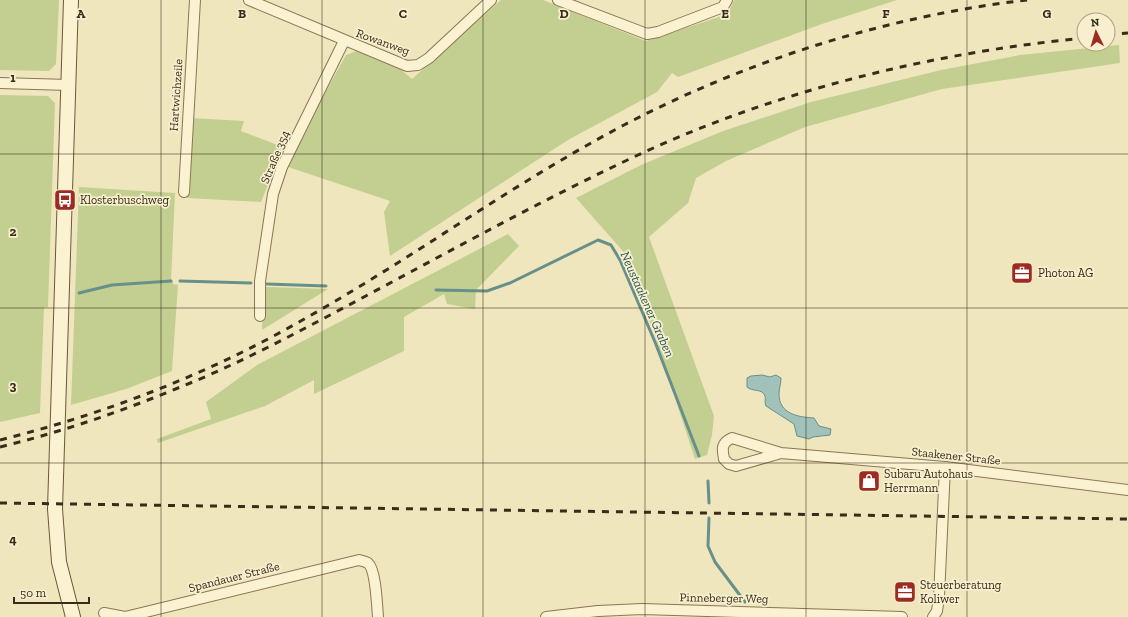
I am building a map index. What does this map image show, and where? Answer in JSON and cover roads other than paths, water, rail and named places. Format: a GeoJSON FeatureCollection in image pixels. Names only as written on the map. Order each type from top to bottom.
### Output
{"type":"FeatureCollection","features":[{"type":"Feature","properties":{"kind":"street"},"geometry":{"type":"LineString","coordinates":[[71,0],[55,509],[56,541],[62,579],[73,617]]}},
{"type":"Feature","properties":{"kind":"street","name":"Hartwichzeile"},"geometry":{"type":"LineString","coordinates":[[184,192],[195,0]]}},
{"type":"Feature","properties":{"kind":"street","name":"Rowanweg"},"geometry":{"type":"LineString","coordinates":[[249,0],[344,41],[407,66],[418,66],[431,56],[491,0]]}},
{"type":"Feature","properties":{"kind":"street"},"geometry":{"type":"LineString","coordinates":[[558,0],[647,34],[723,7],[727,0]]}},
{"type":"Feature","properties":{"kind":"street","name":"Straße 354"},"geometry":{"type":"LineString","coordinates":[[260,316],[260,281],[273,194],[282,167],[344,41]]}},
{"type":"Feature","properties":{"kind":"street"},"geometry":{"type":"LineString","coordinates":[[0,84],[69,85]]}},
{"type":"Feature","properties":{"kind":"street","name":"Staakener Straße"},"geometry":{"type":"LineString","coordinates":[[781,453],[736,466],[729,464],[724,459],[723,446],[726,441],[732,438],[781,453],[945,467],[1128,490]]}},
{"type":"Feature","properties":{"kind":"street"},"geometry":{"type":"LineString","coordinates":[[933,617],[938,611],[940,597],[945,467]]}},
{"type":"Feature","properties":{"kind":"street","name":"Spandauer Straße"},"geometry":{"type":"LineString","coordinates":[[104,613],[125,617],[359,560],[366,561],[373,573],[378,617]]}},
{"type":"Feature","properties":{"kind":"street","name":"Pinneberger Weg"},"geometry":{"type":"LineString","coordinates":[[546,617],[598,611],[902,617]]}},
{"type":"Feature","properties":{"kind":"water"},"geometry":{"type":"Polygon","coordinates":[[[762,375],[770,377],[776,375],[781,378],[779,392],[780,401],[786,410],[802,417],[814,418],[819,426],[831,429],[830,435],[813,437],[809,439],[797,436],[794,424],[766,406],[765,397],[762,392],[747,387],[747,378],[762,375]]]}},
{"type":"Feature","properties":{"kind":"waterway","name":"Neustaakener Graben"},"geometry":{"type":"LineString","coordinates":[[436,290],[487,291],[510,283],[598,240],[611,245],[620,260],[655,342],[699,456]]}},
{"type":"Feature","properties":{"kind":"waterway","name":"Neustaakener Graben"},"geometry":{"type":"LineString","coordinates":[[79,293],[112,285],[171,281]]}},
{"type":"Feature","properties":{"kind":"waterway","name":"Neustaakener Graben"},"geometry":{"type":"LineString","coordinates":[[180,281],[251,283]]}},
{"type":"Feature","properties":{"kind":"waterway","name":"Neustaakener Graben"},"geometry":{"type":"LineString","coordinates":[[267,284],[326,286]]}},
{"type":"Feature","properties":{"kind":"waterway","name":"Neustaakener Graben"},"geometry":{"type":"LineString","coordinates":[[708,481],[709,503]]}},
{"type":"Feature","properties":{"kind":"waterway","name":"Neustaakener Graben"},"geometry":{"type":"LineString","coordinates":[[709,518],[708,546],[715,562],[745,602]]}},
{"type":"Feature","properties":{"kind":"railway"},"geometry":{"type":"LineString","coordinates":[[0,440],[39,430],[116,405],[191,376],[228,359],[299,322],[340,298],[582,148],[624,125],[720,80],[769,61],[871,29],[975,7],[1027,0]]}},
{"type":"Feature","properties":{"kind":"railway"},"geometry":{"type":"LineString","coordinates":[[1116,34],[1128,33]]}},
{"type":"Feature","properties":{"kind":"railway"},"geometry":{"type":"LineString","coordinates":[[0,447],[45,435],[112,413],[156,397],[225,368],[294,334],[568,189],[638,155],[745,111],[800,93],[913,64],[969,53],[1076,39]]}},
{"type":"Feature","properties":{"kind":"railway"},"geometry":{"type":"LineString","coordinates":[[0,503],[1128,519]]}},
{"type":"Feature","properties":{"kind":"place","name":"Klosterbuschweg"},"geometry":{"type":"Point","coordinates":[65,200]}},
{"type":"Feature","properties":{"kind":"place","name":"Photon AG"},"geometry":{"type":"Point","coordinates":[1022,273]}},
{"type":"Feature","properties":{"kind":"place","name":"Subaru Autohaus Herrmann"},"geometry":{"type":"Point","coordinates":[869,481]}},
{"type":"Feature","properties":{"kind":"place","name":"Steuerberatung Koliwer"},"geometry":{"type":"Point","coordinates":[905,592]}}]}
